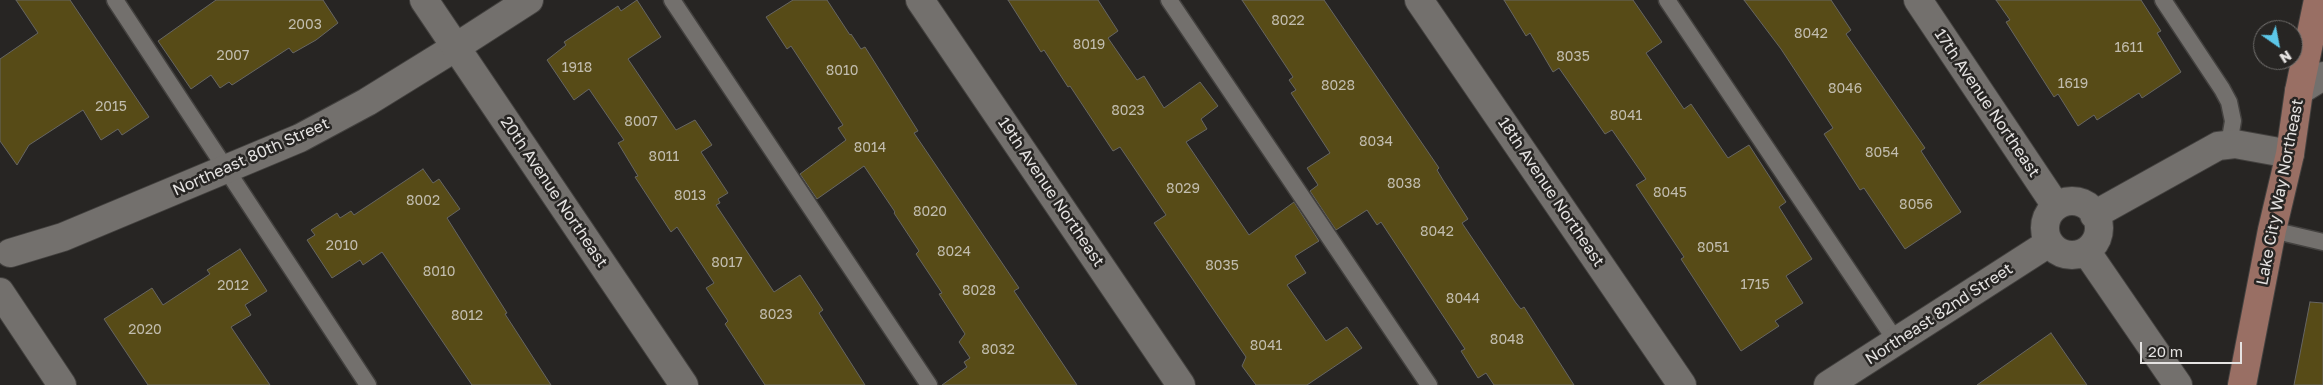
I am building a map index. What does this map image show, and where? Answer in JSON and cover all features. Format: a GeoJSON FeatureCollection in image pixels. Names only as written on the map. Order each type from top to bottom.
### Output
{"type":"FeatureCollection","features":[{"type":"Feature","properties":{"kind":"main road","name":"Lake City Way Northeast"},"geometry":{"type":"LineString","coordinates":[[2242,385],[2272,230],[2290,154],[2300,90],[2318,0]]}},
{"type":"Feature","properties":{"kind":"street","name":"20th Avenue Northeast"},"geometry":{"type":"LineString","coordinates":[[424,0],[684,385]]}},
{"type":"Feature","properties":{"kind":"street","name":"Northeast 80th Street"},"geometry":{"type":"LineString","coordinates":[[5,246],[63,237],[300,138],[342,116],[529,0]]}},
{"type":"Feature","properties":{"kind":"street","name":"19th Avenue Northeast"},"geometry":{"type":"LineString","coordinates":[[920,0],[1181,385]]}},
{"type":"Feature","properties":{"kind":"street","name":"18th Avenue Northeast"},"geometry":{"type":"LineString","coordinates":[[1419,0],[1682,385]]}},
{"type":"Feature","properties":{"kind":"street","name":"17th Avenue Northeast"},"geometry":{"type":"LineString","coordinates":[[1918,0],[2056,206]]}},
{"type":"Feature","properties":{"kind":"street"},"geometry":{"type":"LineString","coordinates":[[2300,90],[2323,76]]}},
{"type":"Feature","properties":{"kind":"street"},"geometry":{"type":"LineString","coordinates":[[2094,215],[2205,151],[2229,144],[2290,154]]}},
{"type":"Feature","properties":{"kind":"street"},"geometry":{"type":"LineString","coordinates":[[2078,202],[2086,206],[2094,215],[2098,228],[2097,236],[2086,251],[2069,255],[2061,253],[2049,243],[2045,232],[2045,222],[2056,206],[2078,202]]}},
{"type":"Feature","properties":{"kind":"street","name":"Northeast 82nd Street"},"geometry":{"type":"LineString","coordinates":[[1828,385],[2049,243]]}},
{"type":"Feature","properties":{"kind":"street"},"geometry":{"type":"LineString","coordinates":[[0,282],[9,269],[5,246]]}},
{"type":"Feature","properties":{"kind":"street"},"geometry":{"type":"LineString","coordinates":[[2086,251],[2178,385]]}},
{"type":"Feature","properties":{"kind":"street"},"geometry":{"type":"LineString","coordinates":[[0,292],[62,385]]}},
{"type":"Feature","properties":{"kind":"lane"},"geometry":{"type":"LineString","coordinates":[[114,0],[227,168],[368,385]]}},
{"type":"Feature","properties":{"kind":"lane"},"geometry":{"type":"LineString","coordinates":[[672,0],[929,385]]}},
{"type":"Feature","properties":{"kind":"lane"},"geometry":{"type":"LineString","coordinates":[[1169,0],[1429,385]]}},
{"type":"Feature","properties":{"kind":"lane"},"geometry":{"type":"LineString","coordinates":[[1667,0],[1896,341]]}},
{"type":"Feature","properties":{"kind":"lane"},"geometry":{"type":"LineString","coordinates":[[2163,0],[2222,88],[2229,102],[2232,121],[2229,144]]}},
{"type":"Feature","properties":{"kind":"lane"},"geometry":{"type":"LineString","coordinates":[[2272,230],[2323,242]]}},
{"type":"Feature","properties":{"kind":"building"},"geometry":{"type":"Polygon","coordinates":[[[16,0],[70,0],[149,117],[122,135],[118,129],[101,140],[83,110],[29,145],[17,165],[0,141],[0,59],[38,33],[16,0]]]}},
{"type":"Feature","properties":{"kind":"building"},"geometry":{"type":"Polygon","coordinates":[[[216,0],[323,0],[338,23],[316,40],[293,53],[289,48],[232,85],[229,82],[220,88],[211,75],[191,89],[158,41],[216,0]]]}},
{"type":"Feature","properties":{"kind":"building"},"geometry":{"type":"Polygon","coordinates":[[[637,0],[661,37],[628,59],[676,130],[695,120],[712,145],[701,152],[728,193],[718,199],[720,203],[716,205],[774,292],[800,275],[823,310],[819,313],[865,385],[765,385],[725,324],[728,321],[706,288],[714,283],[677,227],[671,232],[635,177],[638,176],[618,143],[624,140],[589,89],[574,100],[547,60],[566,45],[564,42],[618,6],[621,11],[637,0]]]}},
{"type":"Feature","properties":{"kind":"building"},"geometry":{"type":"Polygon","coordinates":[[[793,0],[827,0],[861,49],[865,47],[918,131],[914,133],[1019,288],[1014,291],[1077,385],[942,385],[967,367],[964,362],[970,358],[959,342],[965,334],[939,294],[942,293],[916,254],[919,251],[895,212],[864,166],[817,199],[800,174],[846,140],[838,128],[843,125],[791,46],[787,49],[766,17],[793,0]]]}},
{"type":"Feature","properties":{"kind":"building"},"geometry":{"type":"Polygon","coordinates":[[[1008,0],[1098,0],[1118,31],[1108,38],[1137,80],[1144,76],[1164,108],[1200,82],[1218,106],[1201,119],[1207,129],[1186,142],[1249,235],[1294,202],[1319,241],[1295,256],[1306,273],[1287,285],[1326,341],[1347,327],[1362,348],[1307,385],[1256,385],[1242,366],[1246,357],[1154,223],[1166,215],[1120,147],[1113,151],[1044,50],[1041,52],[1008,0]]]}},
{"type":"Feature","properties":{"kind":"building"},"geometry":{"type":"Polygon","coordinates":[[[1242,0],[1324,0],[1439,168],[1437,170],[1468,219],[1462,223],[1516,303],[1521,309],[1524,307],[1574,385],[1494,385],[1486,373],[1478,378],[1461,351],[1465,349],[1381,222],[1377,225],[1367,210],[1336,230],[1310,191],[1318,185],[1307,168],[1330,153],[1291,93],[1296,90],[1289,80],[1293,77],[1242,0]]]}},
{"type":"Feature","properties":{"kind":"building"},"geometry":{"type":"Polygon","coordinates":[[[1504,0],[1633,0],[1662,42],[1646,53],[1684,109],[1691,104],[1728,158],[1749,145],[1786,202],[1779,207],[1812,259],[1786,276],[1803,303],[1775,321],[1779,326],[1741,351],[1681,259],[1684,257],[1636,185],[1646,179],[1612,130],[1605,134],[1559,68],[1553,72],[1530,33],[1526,36],[1504,0]]]}},
{"type":"Feature","properties":{"kind":"building"},"geometry":{"type":"Polygon","coordinates":[[[1744,0],[1831,0],[1851,30],[1846,34],[1925,148],[1921,151],[1961,212],[1905,249],[1864,188],[1860,190],[1824,134],[1833,128],[1781,49],[1744,0]]]}},
{"type":"Feature","properties":{"kind":"building"},"geometry":{"type":"Polygon","coordinates":[[[1996,0],[2141,0],[2161,31],[2157,33],[2181,72],[2142,98],[2139,93],[2097,120],[2094,115],[2078,126],[2058,94],[2054,97],[2006,22],[2010,20],[1996,0]]]}},
{"type":"Feature","properties":{"kind":"building"},"geometry":{"type":"Polygon","coordinates":[[[423,169],[433,183],[439,179],[460,209],[447,218],[507,313],[505,314],[551,385],[472,385],[382,252],[363,265],[360,260],[332,278],[307,240],[315,235],[311,230],[337,213],[340,218],[351,211],[354,215],[423,169]]]}},
{"type":"Feature","properties":{"kind":"building"},"geometry":{"type":"Polygon","coordinates":[[[240,249],[267,291],[245,305],[251,315],[231,327],[270,385],[148,385],[104,319],[152,288],[163,305],[210,274],[207,270],[240,249]]]}},
{"type":"Feature","properties":{"kind":"building"},"geometry":{"type":"Polygon","coordinates":[[[2310,302],[2323,303],[2323,385],[2294,385],[2310,302]]]}},
{"type":"Feature","properties":{"kind":"building"},"geometry":{"type":"Polygon","coordinates":[[[2051,333],[2087,385],[1977,385],[2051,333]]]}}]}
